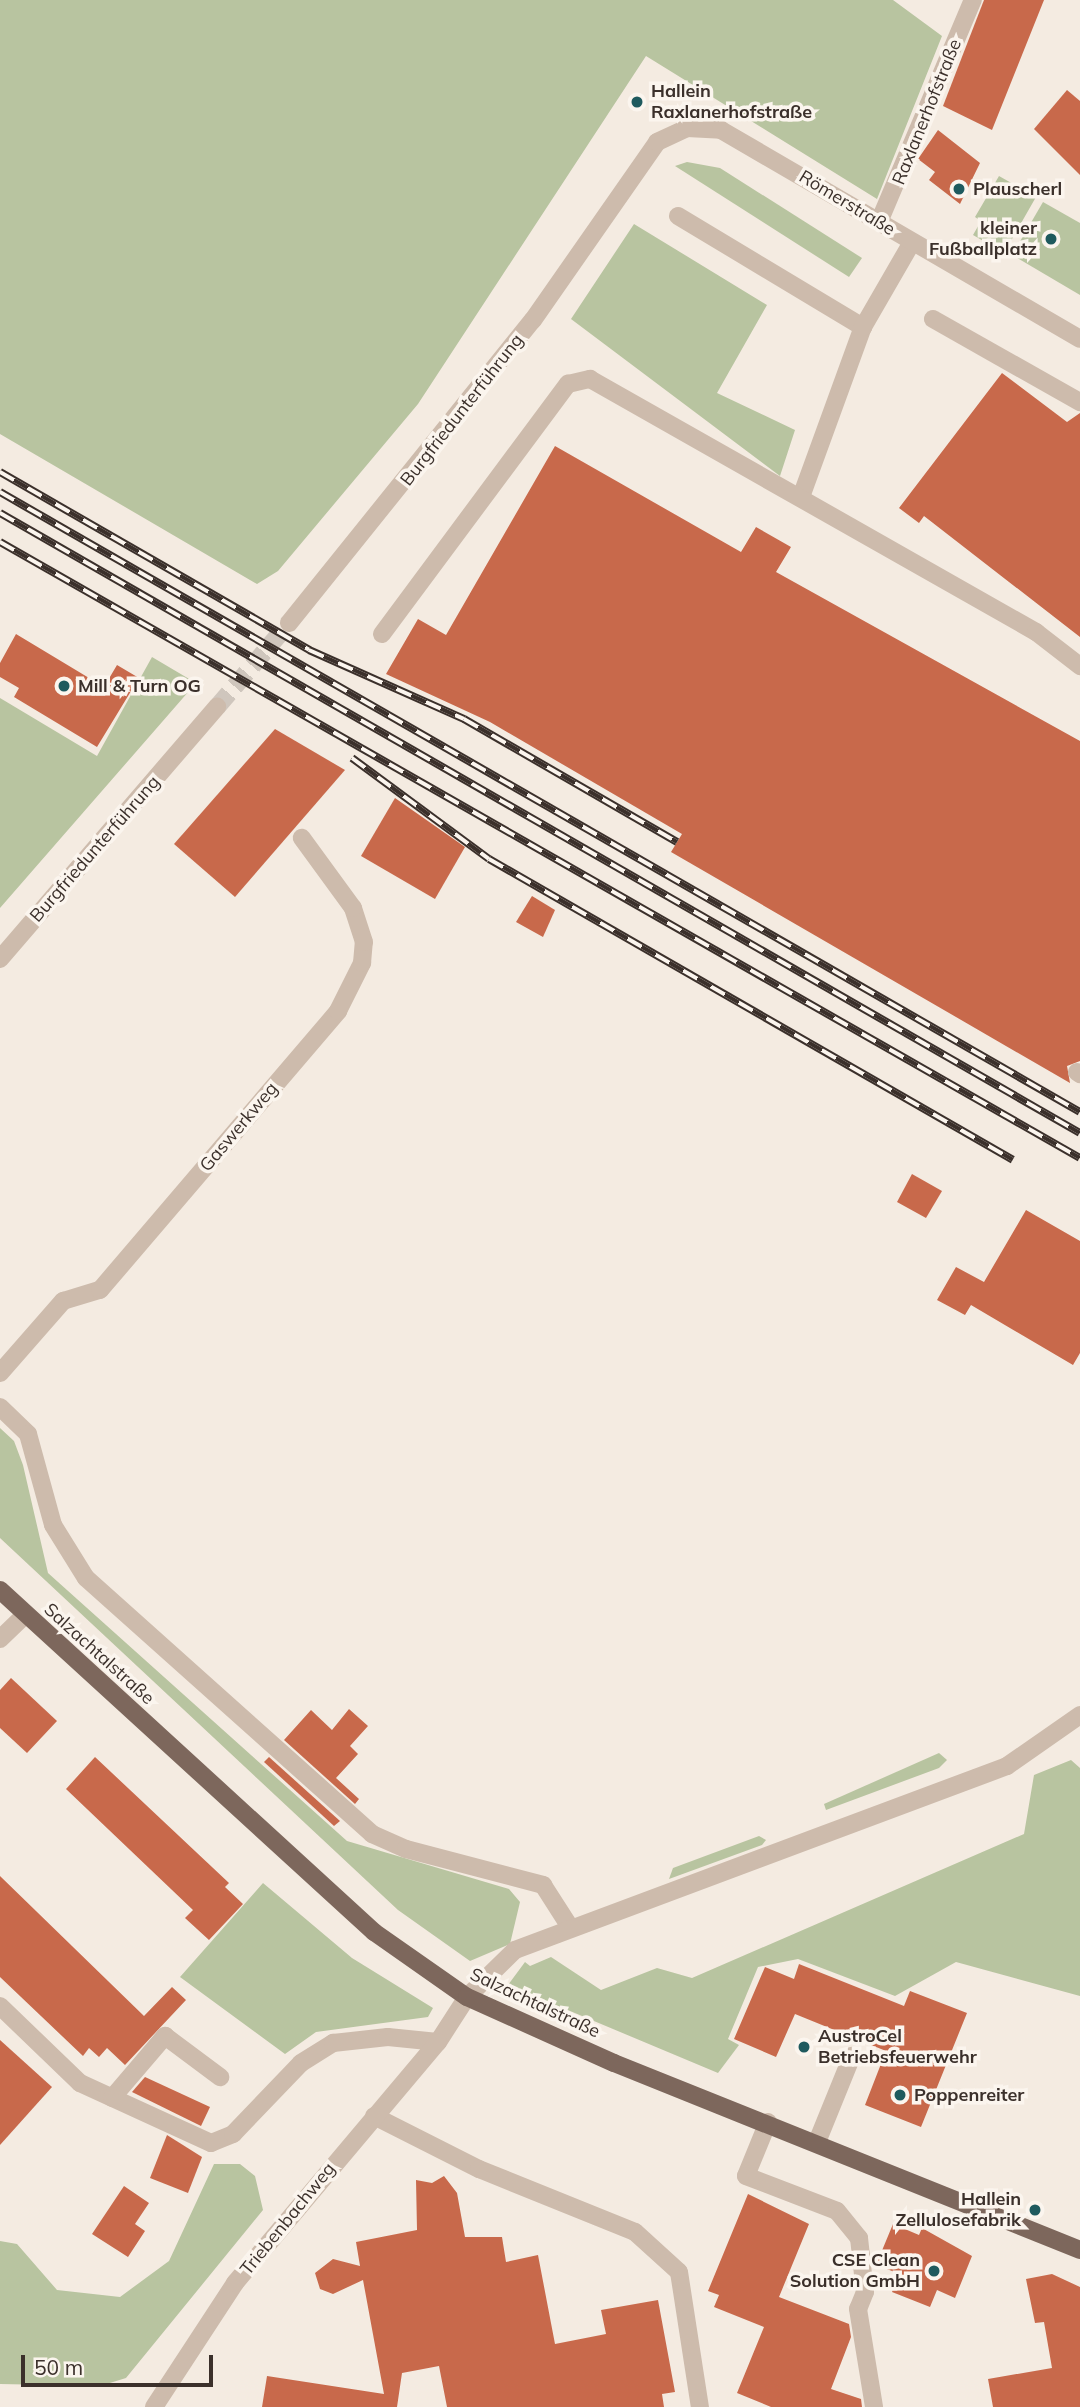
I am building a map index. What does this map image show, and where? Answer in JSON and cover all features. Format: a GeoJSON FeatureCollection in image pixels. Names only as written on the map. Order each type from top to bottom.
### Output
{"type":"FeatureCollection","features":[{"type":"Feature","properties":{"kind":"main road","name":"Salzachtalstraße"},"geometry":{"type":"LineString","coordinates":[[0,1590],[374,1932],[467,1997],[1080,2250]]}},
{"type":"Feature","properties":{"kind":"street","name":"Raxlanerhofstraße"},"geometry":{"type":"LineString","coordinates":[[879,222],[973,0]]}},
{"type":"Feature","properties":{"kind":"street","name":"Römerstraße"},"geometry":{"type":"LineString","coordinates":[[623,188],[657,142],[687,128],[720,130],[1080,339]]}},
{"type":"Feature","properties":{"kind":"street","name":"Burgfriedunterführung"},"geometry":{"type":"LineString","coordinates":[[289,622],[533,320],[623,188]]}},
{"type":"Feature","properties":{"kind":"street"},"geometry":{"type":"LineString","coordinates":[[678,216],[863,327]]}},
{"type":"Feature","properties":{"kind":"street"},"geometry":{"type":"LineString","coordinates":[[802,497],[863,327],[912,242]]}},
{"type":"Feature","properties":{"kind":"street"},"geometry":{"type":"LineString","coordinates":[[933,319],[1080,402]]}},
{"type":"Feature","properties":{"kind":"street"},"geometry":{"type":"LineString","coordinates":[[382,634],[568,384],[590,379],[1036,632],[1080,666]]}},
{"type":"Feature","properties":{"kind":"street","name":"Burgfriedunterführung"},"geometry":{"type":"LineString","coordinates":[[0,959],[216,707]]}},
{"type":"Feature","properties":{"kind":"street","name":"Gaswerkweg"},"geometry":{"type":"LineString","coordinates":[[0,1373],[63,1301],[100,1290],[338,1011],[362,963],[364,942],[353,908],[302,838]]}},
{"type":"Feature","properties":{"kind":"street"},"geometry":{"type":"LineString","coordinates":[[0,1407],[28,1434],[53,1525],[68,1556],[96,1587],[372,1834],[406,1849],[543,1885],[570,1927]]}},
{"type":"Feature","properties":{"kind":"street"},"geometry":{"type":"LineString","coordinates":[[0,1639],[25,1615]]}},
{"type":"Feature","properties":{"kind":"street","name":"Triebenbachweg"},"geometry":{"type":"LineString","coordinates":[[154,2407],[235,2283],[438,2042],[467,1997],[516,1950],[570,1927],[1007,1766],[1080,1715]]}},
{"type":"Feature","properties":{"kind":"street"},"geometry":{"type":"LineString","coordinates":[[0,2006],[80,2083],[211,2143],[233,2134],[301,2063],[333,2043],[388,2037],[438,2042]]}},
{"type":"Feature","properties":{"kind":"street"},"geometry":{"type":"LineString","coordinates":[[112,2098],[165,2036],[220,2077]]}},
{"type":"Feature","properties":{"kind":"street"},"geometry":{"type":"LineString","coordinates":[[817,2142],[852,2056]]}},
{"type":"Feature","properties":{"kind":"street"},"geometry":{"type":"LineString","coordinates":[[374,2116],[479,2169],[635,2232],[679,2272],[700,2407]]}},
{"type":"Feature","properties":{"kind":"street"},"geometry":{"type":"LineString","coordinates":[[768,2122],[746,2176],[837,2211],[859,2238],[865,2292],[858,2309],[874,2407]]}},
{"type":"Feature","properties":{"kind":"green space"},"geometry":{"type":"Polygon","coordinates":[[[0,0],[893,0],[942,36],[877,199],[646,56],[418,404],[278,571],[257,584],[0,434],[0,0]]]}},
{"type":"Feature","properties":{"kind":"green space"},"geometry":{"type":"Polygon","coordinates":[[[687,162],[720,168],[862,258],[849,277],[675,166],[687,162]]]}},
{"type":"Feature","properties":{"kind":"green space"},"geometry":{"type":"Polygon","coordinates":[[[999,176],[1036,197],[1004,253],[973,235],[981,221],[975,217],[999,176]]]}},
{"type":"Feature","properties":{"kind":"green space","name":"kleiner Fußballplatz"},"geometry":{"type":"Polygon","coordinates":[[[1043,202],[1080,223],[1080,295],[1012,255],[1043,202]]]}},
{"type":"Feature","properties":{"kind":"green space"},"geometry":{"type":"Polygon","coordinates":[[[634,224],[767,305],[717,393],[795,430],[780,476],[571,319],[634,224]]]}},
{"type":"Feature","properties":{"kind":"green space"},"geometry":{"type":"Polygon","coordinates":[[[152,657],[196,683],[0,908],[0,698],[97,756],[152,657]]]}},
{"type":"Feature","properties":{"kind":"green space"},"geometry":{"type":"Polygon","coordinates":[[[0,1428],[14,1441],[23,1465],[48,1573],[347,1841],[509,1889],[520,1902],[510,1944],[470,1961],[398,1910],[0,1538],[0,1428]]]}},
{"type":"Feature","properties":{"kind":"green space"},"geometry":{"type":"Polygon","coordinates":[[[939,1753],[947,1760],[939,1768],[826,1810],[824,1804],[939,1753]]]}},
{"type":"Feature","properties":{"kind":"green space"},"geometry":{"type":"Polygon","coordinates":[[[1071,1760],[1080,1768],[1080,1996],[956,1962],[895,1996],[798,1959],[758,1967],[728,2039],[739,2045],[718,2073],[508,1985],[525,1962],[530,1966],[551,1957],[601,1990],[657,1968],[692,1978],[1024,1834],[1034,1775],[1071,1760]]]}},
{"type":"Feature","properties":{"kind":"green space"},"geometry":{"type":"Polygon","coordinates":[[[759,1836],[766,1840],[762,1845],[669,1879],[673,1868],[759,1836]]]}},
{"type":"Feature","properties":{"kind":"green space"},"geometry":{"type":"Polygon","coordinates":[[[263,1883],[352,1958],[433,2008],[428,2017],[316,2032],[285,2054],[180,1977],[263,1883]]]}},
{"type":"Feature","properties":{"kind":"green space"},"geometry":{"type":"Polygon","coordinates":[[[214,2164],[240,2164],[255,2176],[263,2210],[126,2378],[100,2386],[0,2384],[0,2241],[17,2244],[57,2290],[120,2297],[169,2261],[214,2164]]]}},
{"type":"Feature","properties":{"kind":"building"},"geometry":{"type":"Polygon","coordinates":[[[984,0],[1044,0],[992,130],[943,106],[984,0]]]}},
{"type":"Feature","properties":{"kind":"building"},"geometry":{"type":"Polygon","coordinates":[[[1067,90],[1080,101],[1080,175],[1034,129],[1067,90]]]}},
{"type":"Feature","properties":{"kind":"building"},"geometry":{"type":"Polygon","coordinates":[[[938,130],[980,163],[960,204],[929,180],[935,172],[918,159],[938,130]]]}},
{"type":"Feature","properties":{"kind":"building"},"geometry":{"type":"Polygon","coordinates":[[[1002,373],[1067,422],[1080,413],[1080,637],[924,516],[919,523],[899,508],[1002,373]]]}},
{"type":"Feature","properties":{"kind":"building"},"geometry":{"type":"Polygon","coordinates":[[[555,446],[741,552],[756,527],[791,547],[776,572],[1080,741],[1080,1061],[1067,1066],[1070,1083],[671,852],[682,834],[490,722],[386,674],[418,619],[446,635],[555,446]]]}},
{"type":"Feature","properties":{"kind":"building"},"geometry":{"type":"Polygon","coordinates":[[[16,634],[104,687],[117,665],[139,678],[97,747],[14,697],[19,688],[0,677],[0,663],[16,634]]]}},
{"type":"Feature","properties":{"kind":"building"},"geometry":{"type":"Polygon","coordinates":[[[275,729],[345,770],[235,897],[174,844],[275,729]]]}},
{"type":"Feature","properties":{"kind":"building"},"geometry":{"type":"Polygon","coordinates":[[[395,798],[465,847],[435,899],[361,856],[395,798]]]}},
{"type":"Feature","properties":{"kind":"building"},"geometry":{"type":"Polygon","coordinates":[[[532,896],[555,910],[543,937],[516,922],[532,896]]]}},
{"type":"Feature","properties":{"kind":"building"},"geometry":{"type":"Polygon","coordinates":[[[912,1174],[942,1191],[926,1218],[897,1202],[912,1174]]]}},
{"type":"Feature","properties":{"kind":"building"},"geometry":{"type":"Polygon","coordinates":[[[1026,1210],[1080,1241],[1080,1353],[1073,1365],[971,1305],[965,1315],[937,1300],[956,1267],[984,1282],[1026,1210]]]}},
{"type":"Feature","properties":{"kind":"building"},"geometry":{"type":"Polygon","coordinates":[[[11,1678],[57,1721],[27,1753],[0,1728],[0,1690],[11,1678]]]}},
{"type":"Feature","properties":{"kind":"building"},"geometry":{"type":"Polygon","coordinates":[[[349,1709],[368,1726],[350,1746],[358,1754],[336,1778],[359,1799],[355,1804],[284,1740],[311,1710],[332,1730],[349,1709]]]}},
{"type":"Feature","properties":{"kind":"building"},"geometry":{"type":"Polygon","coordinates":[[[95,1757],[229,1883],[225,1887],[243,1904],[209,1940],[185,1918],[193,1910],[66,1789],[95,1757]]]}},
{"type":"Feature","properties":{"kind":"building"},"geometry":{"type":"Polygon","coordinates":[[[269,1757],[340,1821],[334,1826],[264,1762],[269,1757]]]}},
{"type":"Feature","properties":{"kind":"building"},"geometry":{"type":"Polygon","coordinates":[[[0,1876],[144,2016],[172,1987],[186,2000],[125,2065],[107,2048],[99,2057],[89,2048],[83,2056],[0,1977],[0,1876]]]}},
{"type":"Feature","properties":{"kind":"building"},"geometry":{"type":"Polygon","coordinates":[[[799,1964],[904,2006],[910,1991],[967,2013],[921,2127],[865,2105],[886,2051],[795,2014],[776,2057],[734,2039],[765,1967],[794,1979],[799,1964]]]}},
{"type":"Feature","properties":{"kind":"building"},"geometry":{"type":"Polygon","coordinates":[[[0,2040],[52,2087],[0,2145],[0,2040]]]}},
{"type":"Feature","properties":{"kind":"building"},"geometry":{"type":"Polygon","coordinates":[[[145,2077],[210,2107],[201,2126],[132,2092],[145,2077]]]}},
{"type":"Feature","properties":{"kind":"building"},"geometry":{"type":"Polygon","coordinates":[[[167,2135],[202,2157],[188,2193],[150,2178],[167,2135]]]}},
{"type":"Feature","properties":{"kind":"building"},"geometry":{"type":"Polygon","coordinates":[[[444,2176],[457,2193],[465,2237],[502,2237],[506,2262],[538,2255],[555,2344],[606,2334],[601,2310],[658,2300],[675,2392],[662,2394],[664,2407],[447,2407],[439,2366],[402,2373],[397,2407],[262,2407],[267,2376],[384,2394],[363,2280],[333,2294],[320,2289],[315,2273],[333,2259],[360,2266],[356,2242],[417,2230],[416,2180],[432,2183],[444,2176]]]}},
{"type":"Feature","properties":{"kind":"building"},"geometry":{"type":"Polygon","coordinates":[[[124,2186],[149,2203],[135,2224],[145,2231],[128,2257],[92,2234],[124,2186]]]}},
{"type":"Feature","properties":{"kind":"building"},"geometry":{"type":"Polygon","coordinates":[[[748,2194],[809,2224],[779,2297],[849,2324],[851,2337],[831,2389],[861,2399],[862,2407],[771,2407],[737,2393],[764,2327],[714,2307],[719,2295],[708,2291],[748,2194]]]}},
{"type":"Feature","properties":{"kind":"building"},"geometry":{"type":"Polygon","coordinates":[[[893,2224],[919,2235],[922,2228],[972,2256],[955,2298],[937,2290],[930,2307],[892,2292],[900,2274],[876,2265],[893,2224]]]}},
{"type":"Feature","properties":{"kind":"building"},"geometry":{"type":"Polygon","coordinates":[[[1052,2274],[1080,2287],[1080,2407],[993,2407],[988,2379],[1052,2368],[1044,2322],[1035,2323],[1026,2279],[1052,2274]]]}},
{"type":"Feature","properties":{"kind":"tunnel"},"geometry":{"type":"LineString","coordinates":[[217,707],[289,623]]}},
{"type":"Feature","properties":{"kind":"railway"},"geometry":{"type":"LineString","coordinates":[[0,472],[309,650],[464,719],[677,842]]}},
{"type":"Feature","properties":{"kind":"railway"},"geometry":{"type":"LineString","coordinates":[[0,492],[1080,1112]]}},
{"type":"Feature","properties":{"kind":"railway"},"geometry":{"type":"LineString","coordinates":[[0,513],[1080,1133]]}},
{"type":"Feature","properties":{"kind":"railway"},"geometry":{"type":"LineString","coordinates":[[0,542],[1080,1158]]}},
{"type":"Feature","properties":{"kind":"railway"},"geometry":{"type":"LineString","coordinates":[[352,758],[489,859],[1013,1160]]}},
{"type":"Feature","properties":{"kind":"place","name":"Hallein Raxlanerhofstraße"},"geometry":{"type":"Point","coordinates":[637,102]}},
{"type":"Feature","properties":{"kind":"place","name":"Plauscherl"},"geometry":{"type":"Point","coordinates":[959,189]}},
{"type":"Feature","properties":{"kind":"place","name":"kleiner Fußballplatz"},"geometry":{"type":"Point","coordinates":[1051,239]}},
{"type":"Feature","properties":{"kind":"place","name":"Mill & Turn OG"},"geometry":{"type":"Point","coordinates":[64,686]}},
{"type":"Feature","properties":{"kind":"place","name":"AustroCel Betriebsfeuerwehr"},"geometry":{"type":"Point","coordinates":[804,2047]}},
{"type":"Feature","properties":{"kind":"place","name":"Poppenreiter"},"geometry":{"type":"Point","coordinates":[900,2095]}},
{"type":"Feature","properties":{"kind":"place","name":"Hallein Zellulosefabrik"},"geometry":{"type":"Point","coordinates":[1035,2210]}},
{"type":"Feature","properties":{"kind":"place","name":"CSE Clean Solution GmbH"},"geometry":{"type":"Point","coordinates":[934,2271]}}]}
